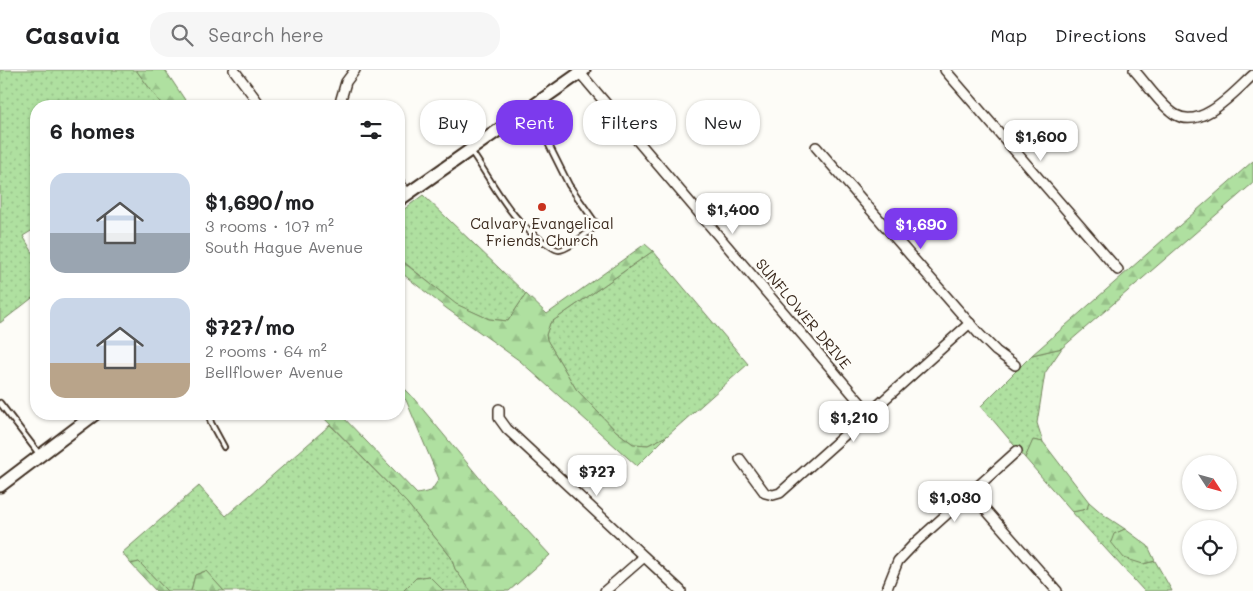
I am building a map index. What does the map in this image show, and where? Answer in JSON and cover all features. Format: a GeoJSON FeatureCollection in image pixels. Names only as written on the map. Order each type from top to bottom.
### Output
{"type":"FeatureCollection","features":[{"type":"Feature","properties":{"kind":"main road"},"geometry":{"type":"LineString","coordinates":[[540,100],[582,71]]}},
{"type":"Feature","properties":{"kind":"main road"},"geometry":{"type":"LineString","coordinates":[[405,196],[496,131]]}},
{"type":"Feature","properties":{"kind":"main road"},"geometry":{"type":"LineString","coordinates":[[0,486],[87,420]]}},
{"type":"Feature","properties":{"kind":"street"},"geometry":{"type":"LineString","coordinates":[[234,70],[256,100]]}},
{"type":"Feature","properties":{"kind":"street"},"geometry":{"type":"LineString","coordinates":[[341,100],[346,82],[355,70]]}},
{"type":"Feature","properties":{"kind":"street"},"geometry":{"type":"LineString","coordinates":[[945,70],[1118,270]]}},
{"type":"Feature","properties":{"kind":"street"},"geometry":{"type":"LineString","coordinates":[[1134,70],[1169,109],[1178,116],[1188,119],[1203,116],[1215,108],[1253,75]]}},
{"type":"Feature","properties":{"kind":"street","name":"SUNFLOWER DRIVE"},"geometry":{"type":"LineString","coordinates":[[582,71],[869,413]]}},
{"type":"Feature","properties":{"kind":"street"},"geometry":{"type":"LineString","coordinates":[[816,147],[970,323],[996,351],[1015,365]]}},
{"type":"Feature","properties":{"kind":"street"},"geometry":{"type":"LineString","coordinates":[[740,459],[765,493],[772,495],[780,493],[970,323]]}},
{"type":"Feature","properties":{"kind":"street"},"geometry":{"type":"LineString","coordinates":[[499,409],[499,418],[506,429],[680,591]]}},
{"type":"Feature","properties":{"kind":"street"},"geometry":{"type":"LineString","coordinates":[[886,591],[898,561],[917,541],[1016,451]]}},
{"type":"Feature","properties":{"kind":"street"},"geometry":{"type":"LineString","coordinates":[[971,493],[1057,591]]}},
{"type":"Feature","properties":{"kind":"street"},"geometry":{"type":"LineString","coordinates":[[605,591],[644,557]]}},
{"type":"Feature","properties":{"kind":"lane"},"geometry":{"type":"LineString","coordinates":[[470,150],[514,215],[536,238],[558,250],[569,246],[598,225],[569,184],[549,145]]}},
{"type":"Feature","properties":{"kind":"lane"},"geometry":{"type":"LineString","coordinates":[[0,403],[40,454]]}},
{"type":"Feature","properties":{"kind":"lane"},"geometry":{"type":"LineString","coordinates":[[210,420],[224,446]]}},
{"type":"Feature","properties":{"kind":"green space"},"geometry":{"type":"Polygon","coordinates":[[[0,70],[136,70],[158,100],[30,100],[30,232],[23,236],[30,248],[30,300],[0,323],[0,70]]]}},
{"type":"Feature","properties":{"kind":"green space"},"geometry":{"type":"Polygon","coordinates":[[[136,70],[165,70],[185,100],[158,100],[136,70]]]}},
{"type":"Feature","properties":{"kind":"green space"},"geometry":{"type":"Polygon","coordinates":[[[1253,161],[1253,183],[1062,348],[1032,355],[1253,161]]]}},
{"type":"Feature","properties":{"kind":"green space"},"geometry":{"type":"Polygon","coordinates":[[[423,195],[526,294],[508,321],[489,319],[455,304],[405,263],[405,208],[423,195]]]}},
{"type":"Feature","properties":{"kind":"green space"},"geometry":{"type":"Polygon","coordinates":[[[645,244],[653,251],[550,323],[546,335],[547,340],[576,389],[616,431],[633,444],[648,445],[667,436],[637,466],[520,361],[446,308],[405,276],[405,264],[456,304],[489,319],[508,321],[526,294],[547,314],[645,244]]]}},
{"type":"Feature","properties":{"kind":"green space"},"geometry":{"type":"Polygon","coordinates":[[[653,251],[748,364],[667,436],[648,445],[633,444],[616,431],[576,389],[547,340],[546,335],[550,323],[653,251]]]}},
{"type":"Feature","properties":{"kind":"green space"},"geometry":{"type":"Polygon","coordinates":[[[1062,348],[1045,373],[1037,423],[1043,442],[1033,441],[1025,458],[981,406],[1032,355],[1062,348]]]}},
{"type":"Feature","properties":{"kind":"green space"},"geometry":{"type":"Polygon","coordinates":[[[405,389],[487,487],[550,555],[509,591],[471,591],[455,569],[451,557],[407,503],[326,420],[346,420],[417,494],[431,491],[439,479],[406,400],[405,389]]]}},
{"type":"Feature","properties":{"kind":"green space"},"geometry":{"type":"Polygon","coordinates":[[[330,425],[407,503],[451,557],[455,569],[471,591],[444,591],[428,576],[416,578],[403,591],[224,591],[205,571],[195,575],[191,591],[167,591],[139,562],[131,564],[122,553],[199,486],[226,516],[330,425]]]}},
{"type":"Feature","properties":{"kind":"green space"},"geometry":{"type":"Polygon","coordinates":[[[1033,440],[1043,442],[1089,502],[1087,509],[1072,512],[1025,458],[1033,440]]]}},
{"type":"Feature","properties":{"kind":"green space"},"geometry":{"type":"Polygon","coordinates":[[[1089,502],[1125,529],[1114,534],[1143,564],[1155,561],[1172,591],[1144,591],[1072,512],[1086,509],[1089,502]]]}},
{"type":"Feature","properties":{"kind":"green space"},"geometry":{"type":"Polygon","coordinates":[[[1125,529],[1148,546],[1155,561],[1143,564],[1124,558],[1111,542],[1114,534],[1125,529]]]}},
{"type":"Feature","properties":{"kind":"green space"},"geometry":{"type":"Polygon","coordinates":[[[139,562],[167,591],[156,591],[131,564],[139,562]]]}},
{"type":"Feature","properties":{"kind":"green space"},"geometry":{"type":"Polygon","coordinates":[[[206,571],[224,591],[191,591],[195,575],[206,571]]]}},
{"type":"Feature","properties":{"kind":"green space"},"geometry":{"type":"Polygon","coordinates":[[[429,576],[444,591],[403,591],[416,578],[429,576]]]}},
{"type":"Feature","properties":{"kind":"place","name":"Calvary Evangelical Friends Church"},"geometry":{"type":"Point","coordinates":[542,207]}}]}
